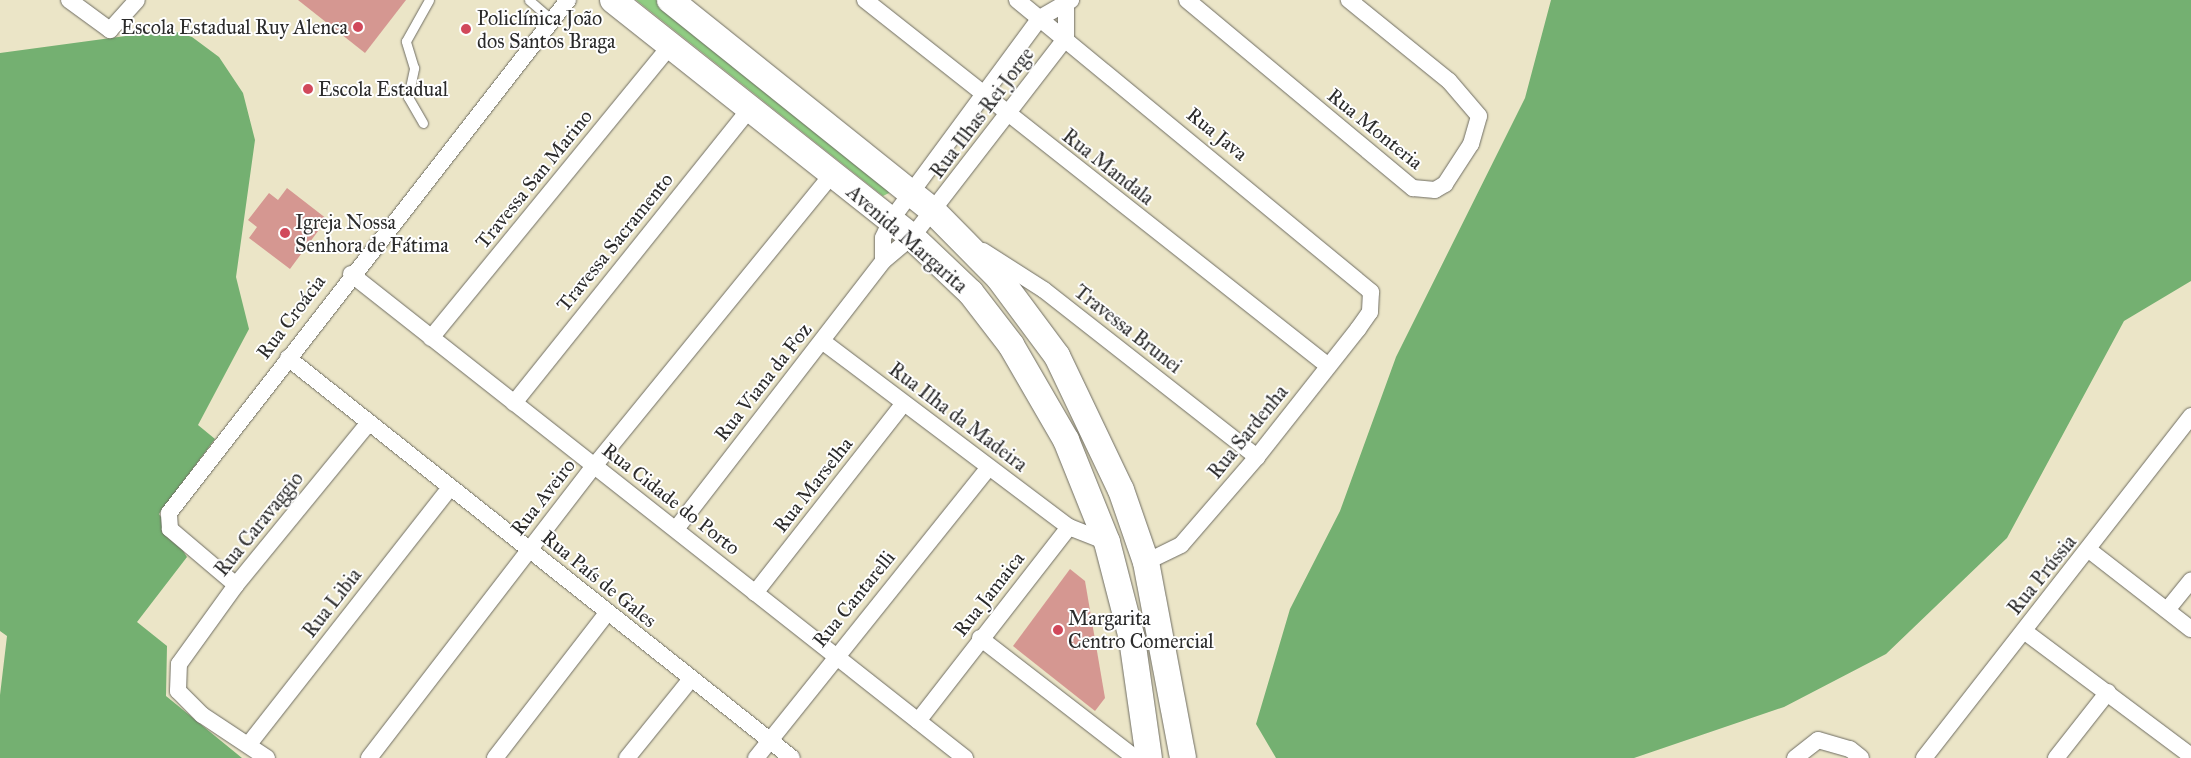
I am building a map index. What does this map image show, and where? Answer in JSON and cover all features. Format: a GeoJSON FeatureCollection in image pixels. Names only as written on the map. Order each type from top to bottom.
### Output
{"type":"FeatureCollection","features":[{"type":"Feature","properties":{"kind":"main road","name":"Avenida Margarita"},"geometry":{"type":"LineString","coordinates":[[613,0],[912,237],[971,293],[1035,382],[1066,440],[1107,542],[1132,639],[1149,758]]}},
{"type":"Feature","properties":{"kind":"main road","name":"Avenida Margarita"},"geometry":{"type":"LineString","coordinates":[[670,0],[934,211],[968,243],[1010,292],[1075,386],[1146,562],[1182,758]]}},
{"type":"Feature","properties":{"kind":"street"},"geometry":{"type":"LineString","coordinates":[[69,0],[110,30],[137,0]]}},
{"type":"Feature","properties":{"kind":"street","name":"Rua Croácia"},"geometry":{"type":"LineString","coordinates":[[236,585],[168,523],[169,513],[351,274],[568,0]]}},
{"type":"Feature","properties":{"kind":"street","name":"Rua Mandala"},"geometry":{"type":"LineString","coordinates":[[865,0],[1007,115],[1327,365]]}},
{"type":"Feature","properties":{"kind":"street","name":"Rua Java"},"geometry":{"type":"LineString","coordinates":[[1017,0],[1366,283],[1371,292],[1370,312]]}},
{"type":"Feature","properties":{"kind":"street","name":"Rua Monteria"},"geometry":{"type":"LineString","coordinates":[[1187,0],[1389,169],[1425,192],[1445,184],[1479,128],[1474,105],[1449,81],[1349,0]]}},
{"type":"Feature","properties":{"kind":"street"},"geometry":{"type":"LineString","coordinates":[[1040,18],[1069,3]]}},
{"type":"Feature","properties":{"kind":"street"},"geometry":{"type":"LineString","coordinates":[[1066,38],[1069,3]]}},
{"type":"Feature","properties":{"kind":"street","name":"Rua Ilhas Rei Jorge"},"geometry":{"type":"LineString","coordinates":[[891,220],[1040,18]]}},
{"type":"Feature","properties":{"kind":"street","name":"Rua Ilhas Rei Jorge"},"geometry":{"type":"LineString","coordinates":[[912,237],[1066,38]]}},
{"type":"Feature","properties":{"kind":"street","name":"Travessa San Marino"},"geometry":{"type":"LineString","coordinates":[[431,338],[670,46]]}},
{"type":"Feature","properties":{"kind":"street","name":"Travessa Sacramento"},"geometry":{"type":"LineString","coordinates":[[514,403],[750,108]]}},
{"type":"Feature","properties":{"kind":"street","name":"Rua Aveiro"},"geometry":{"type":"LineString","coordinates":[[369,758],[595,465],[832,174]]}},
{"type":"Feature","properties":{"kind":"street"},"geometry":{"type":"LineString","coordinates":[[883,261],[883,238],[891,220]]}},
{"type":"Feature","properties":{"kind":"street","name":"Rua Viana da Foz"},"geometry":{"type":"LineString","coordinates":[[676,528],[883,261],[912,237]]}},
{"type":"Feature","properties":{"kind":"street","name":"Travessa Brunei"},"geometry":{"type":"LineString","coordinates":[[968,243],[1044,290],[1257,457]]}},
{"type":"Feature","properties":{"kind":"street","name":"Rua Cidade do Porto"},"geometry":{"type":"LineString","coordinates":[[351,274],[676,528],[755,593],[965,758]]}},
{"type":"Feature","properties":{"kind":"street","name":"Rua Sardenha"},"geometry":{"type":"LineString","coordinates":[[1146,562],[1181,545],[1257,457],[1370,312]]}},
{"type":"Feature","properties":{"kind":"street","name":"Rua Ilha da Madeira"},"geometry":{"type":"LineString","coordinates":[[822,341],[988,468],[1069,527]]}},
{"type":"Feature","properties":{"kind":"street","name":"Rua País de Gales"},"geometry":{"type":"LineString","coordinates":[[288,358],[368,424],[792,758]]}},
{"type":"Feature","properties":{"kind":"street","name":"Rua Marselha"},"geometry":{"type":"LineString","coordinates":[[755,593],[904,403]]}},
{"type":"Feature","properties":{"kind":"street","name":"Rua Prússia"},"geometry":{"type":"LineString","coordinates":[[1924,758],[2090,550],[2191,416]]}},
{"type":"Feature","properties":{"kind":"street","name":"Rua Caravaggio"},"geometry":{"type":"LineString","coordinates":[[267,758],[249,744],[202,715],[178,691],[175,675],[186,652],[236,585],[368,424]]}},
{"type":"Feature","properties":{"kind":"street","name":"Rua Cantarelli"},"geometry":{"type":"LineString","coordinates":[[756,758],[836,655],[988,468]]}},
{"type":"Feature","properties":{"kind":"street","name":"Rua Libia"},"geometry":{"type":"LineString","coordinates":[[249,744],[450,488]]}},
{"type":"Feature","properties":{"kind":"street"},"geometry":{"type":"LineString","coordinates":[[1069,527],[1107,542]]}},
{"type":"Feature","properties":{"kind":"street","name":"Rua Jamaica"},"geometry":{"type":"LineString","coordinates":[[918,721],[980,638],[1069,527]]}},
{"type":"Feature","properties":{"kind":"street"},"geometry":{"type":"LineString","coordinates":[[2090,550],[2191,629]]}},
{"type":"Feature","properties":{"kind":"street"},"geometry":{"type":"LineString","coordinates":[[2167,610],[2191,580]]}},
{"type":"Feature","properties":{"kind":"street"},"geometry":{"type":"LineString","coordinates":[[495,758],[607,613]]}},
{"type":"Feature","properties":{"kind":"street"},"geometry":{"type":"LineString","coordinates":[[2024,631],[2108,692],[2191,756]]}},
{"type":"Feature","properties":{"kind":"street"},"geometry":{"type":"LineString","coordinates":[[980,638],[1135,758]]}},
{"type":"Feature","properties":{"kind":"street"},"geometry":{"type":"LineString","coordinates":[[628,758],[691,679]]}},
{"type":"Feature","properties":{"kind":"street"},"geometry":{"type":"LineString","coordinates":[[2056,758],[2108,692]]}},
{"type":"Feature","properties":{"kind":"street"},"geometry":{"type":"LineString","coordinates":[[1799,752],[1818,740],[1835,743],[1861,758]]}},
{"type":"Feature","properties":{"kind":"lane"},"geometry":{"type":"LineString","coordinates":[[423,123],[408,97],[414,68],[406,41],[429,0]]}},
{"type":"Feature","properties":{"kind":"lane"},"geometry":{"type":"LineString","coordinates":[[529,0],[552,20]]}},
{"type":"Feature","properties":{"kind":"green space"},"geometry":{"type":"Polygon","coordinates":[[[636,0],[658,0],[891,187],[889,193],[883,196],[636,0]]]}},
{"type":"Feature","properties":{"kind":"green space"},"geometry":{"type":"Polygon","coordinates":[[[1551,0],[2191,0],[2191,281],[2124,321],[2007,538],[1886,654],[1784,707],[1634,758],[1276,758],[1256,724],[1290,609],[1340,511],[1396,357],[1525,98],[1551,0]]]}},
{"type":"Feature","properties":{"kind":"green space"},"geometry":{"type":"Polygon","coordinates":[[[170,30],[192,37],[219,57],[243,93],[255,140],[236,277],[249,329],[198,425],[215,439],[159,514],[187,557],[137,622],[167,646],[166,696],[242,758],[0,758],[0,695],[7,636],[0,631],[0,53],[170,30]]]}},
{"type":"Feature","properties":{"kind":"building","name":"Escola Estadual Ruy Alenca"},"geometry":{"type":"Polygon","coordinates":[[[298,0],[406,0],[365,53],[298,0]]]}},
{"type":"Feature","properties":{"kind":"building","name":"Igreja Nossa Senhora de Fátima"},"geometry":{"type":"Polygon","coordinates":[[[287,188],[327,219],[290,269],[249,238],[257,227],[248,220],[269,193],[278,200],[287,188]]]}},
{"type":"Feature","properties":{"kind":"building","name":"Margarita Centro Comercial"},"geometry":{"type":"Polygon","coordinates":[[[1070,569],[1085,581],[1105,698],[1095,711],[1013,646],[1070,569]]]}},
{"type":"Feature","properties":{"kind":"place","name":"Escola Estadual Ruy Alenca"},"geometry":{"type":"Point","coordinates":[358,27]}},
{"type":"Feature","properties":{"kind":"place","name":"Policlínica João dos Santos Braga"},"geometry":{"type":"Point","coordinates":[466,29]}},
{"type":"Feature","properties":{"kind":"place","name":"Escola Estadual"},"geometry":{"type":"Point","coordinates":[308,89]}},
{"type":"Feature","properties":{"kind":"place","name":"Igreja Nossa Senhora de Fátima"},"geometry":{"type":"Point","coordinates":[285,233]}},
{"type":"Feature","properties":{"kind":"place","name":"Margarita Centro Comercial"},"geometry":{"type":"Point","coordinates":[1058,630]}}]}
